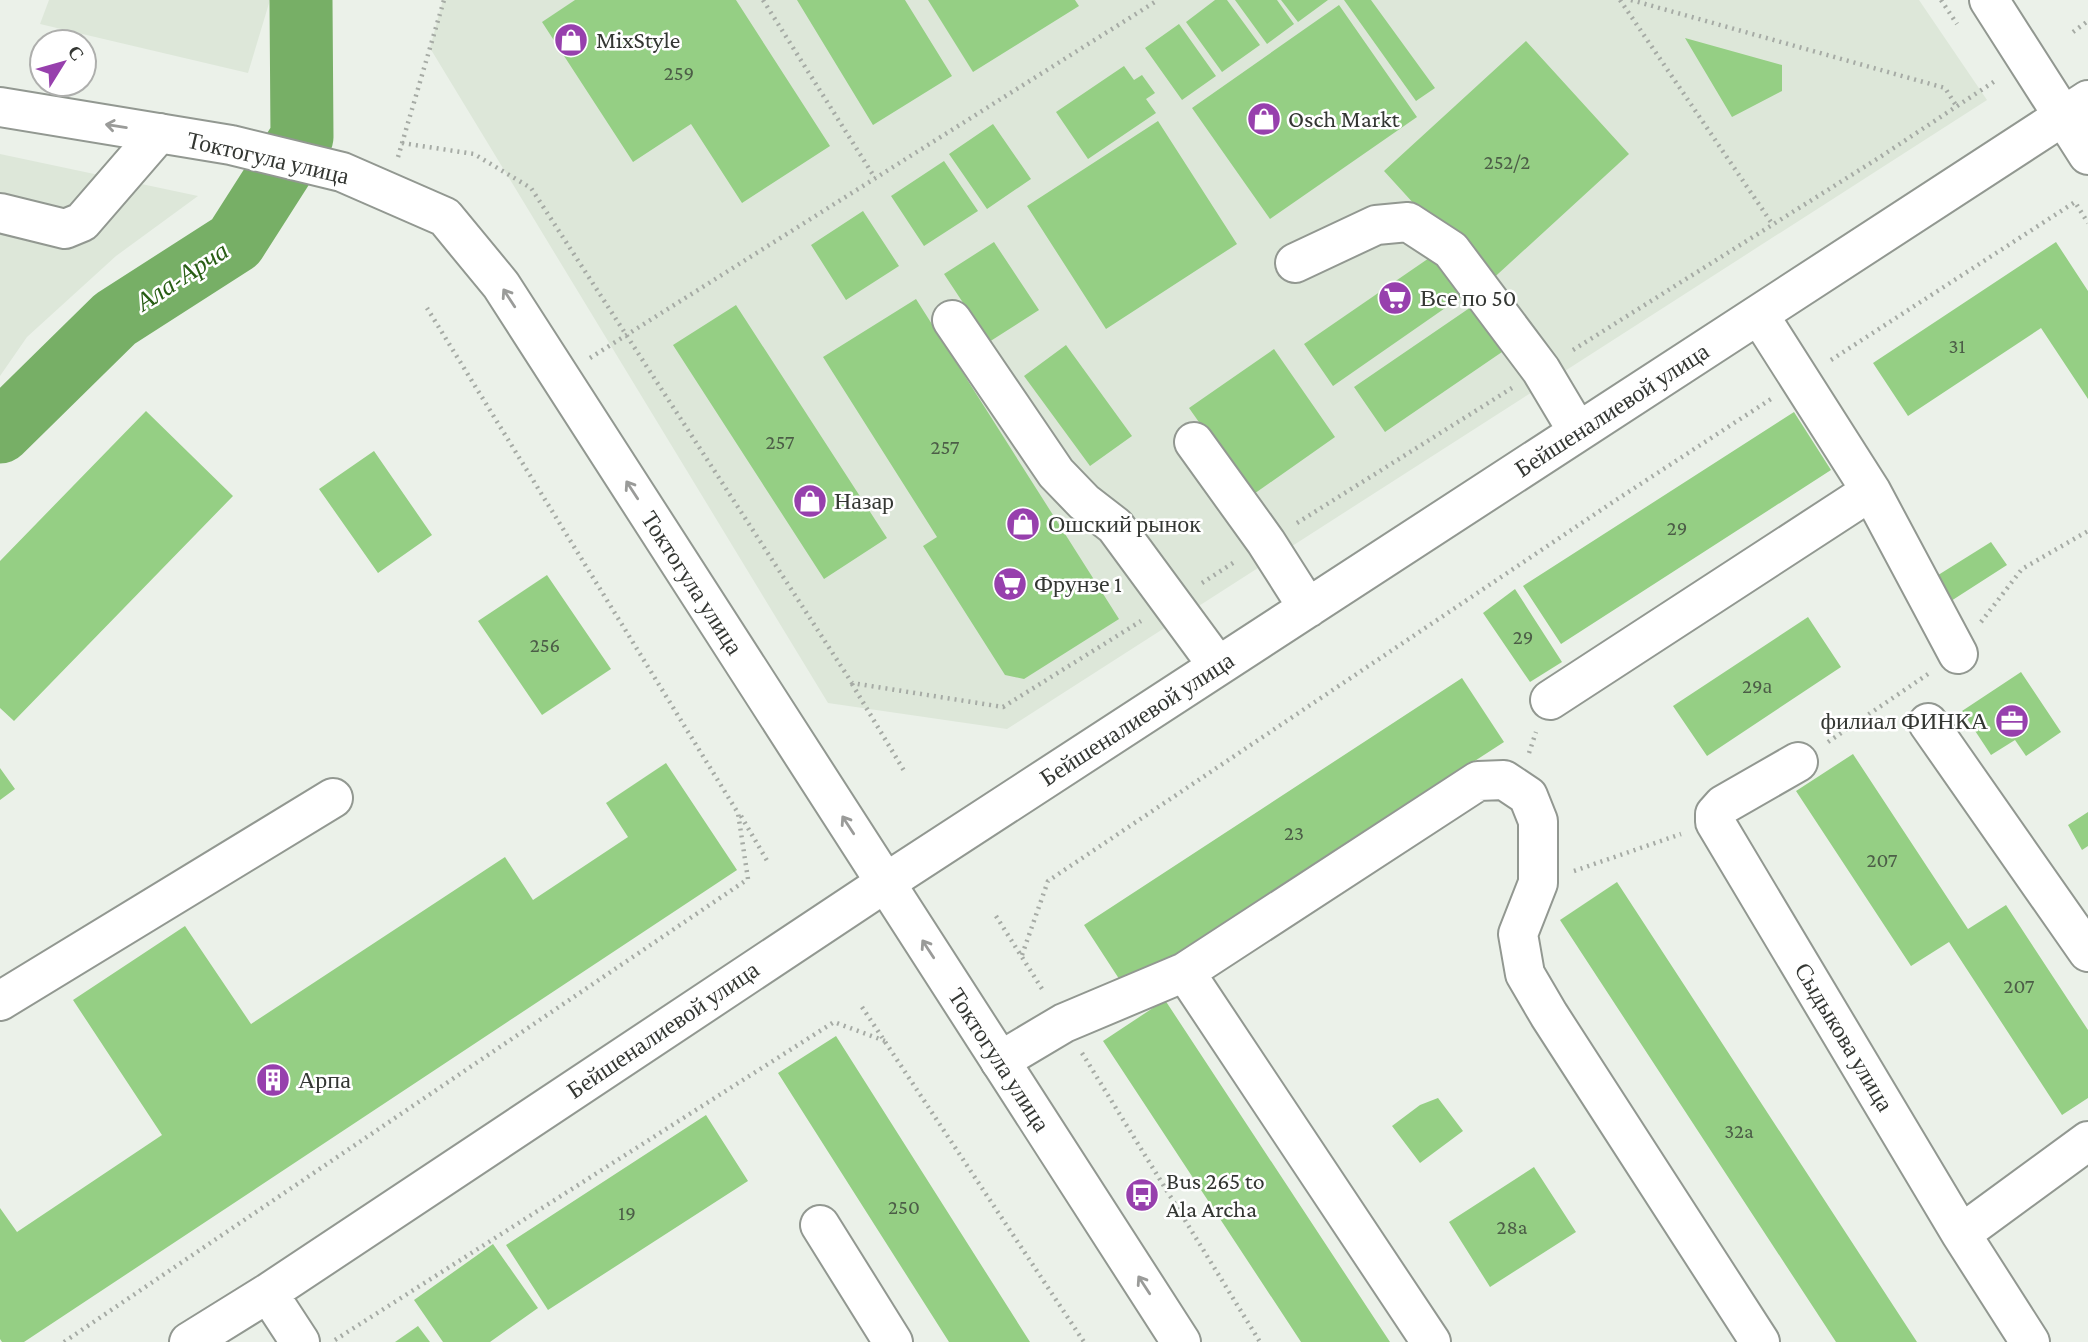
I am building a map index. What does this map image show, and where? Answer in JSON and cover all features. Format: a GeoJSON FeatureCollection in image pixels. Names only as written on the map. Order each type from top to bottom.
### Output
{"type":"FeatureCollection","features":[{"type":"Feature","properties":{"kind":"street"},"geometry":{"type":"LineString","coordinates":[[1989,0],[2075,109],[2088,155]]}},
{"type":"Feature","properties":{"kind":"street","name":"Токтогула улица"},"geometry":{"type":"LineString","coordinates":[[0,107],[231,145],[342,172],[445,217],[501,285],[1181,1342]]}},
{"type":"Feature","properties":{"kind":"street","name":"Бейшеналиевой улица"},"geometry":{"type":"LineString","coordinates":[[189,1342],[268,1293],[885,883],[2075,109]]}},
{"type":"Feature","properties":{"kind":"street"},"geometry":{"type":"LineString","coordinates":[[0,213],[65,229],[82,222],[159,133]]}},
{"type":"Feature","properties":{"kind":"street"},"geometry":{"type":"LineString","coordinates":[[1295,263],[1376,225],[1408,222],[1451,250],[1541,370],[1578,432]]}},
{"type":"Feature","properties":{"kind":"street"},"geometry":{"type":"LineString","coordinates":[[1759,315],[1871,491],[1958,654]]}},
{"type":"Feature","properties":{"kind":"street"},"geometry":{"type":"LineString","coordinates":[[952,320],[1056,473],[1084,502],[1115,526],[1219,666]]}},
{"type":"Feature","properties":{"kind":"street"},"geometry":{"type":"LineString","coordinates":[[1194,442],[1266,542],[1308,608]]}},
{"type":"Feature","properties":{"kind":"street"},"geometry":{"type":"LineString","coordinates":[[1550,700],[1871,491]]}},
{"type":"Feature","properties":{"kind":"street"},"geometry":{"type":"LineString","coordinates":[[1927,723],[2088,952]]}},
{"type":"Feature","properties":{"kind":"street"},"geometry":{"type":"LineString","coordinates":[[1715,822],[1715,814],[1723,805],[1798,762]]}},
{"type":"Feature","properties":{"kind":"street"},"geometry":{"type":"LineString","coordinates":[[1000,1061],[1064,1023],[1185,972],[1478,781],[1504,780],[1528,796],[1538,821],[1538,883],[1518,934],[1525,974],[1760,1342]]}},
{"type":"Feature","properties":{"kind":"street"},"geometry":{"type":"LineString","coordinates":[[0,1000],[333,798]]}},
{"type":"Feature","properties":{"kind":"street","name":"Сыдыкова улица"},"geometry":{"type":"LineString","coordinates":[[1715,822],[1961,1234],[2029,1342]]}},
{"type":"Feature","properties":{"kind":"street"},"geometry":{"type":"LineString","coordinates":[[1185,972],[1431,1342]]}},
{"type":"Feature","properties":{"kind":"street"},"geometry":{"type":"LineString","coordinates":[[1961,1234],[2088,1141]]}},
{"type":"Feature","properties":{"kind":"street"},"geometry":{"type":"LineString","coordinates":[[820,1224],[893,1342]]}},
{"type":"Feature","properties":{"kind":"street"},"geometry":{"type":"LineString","coordinates":[[268,1293],[300,1342]]}},
{"type":"Feature","properties":{"kind":"path"},"geometry":{"type":"LineString","coordinates":[[388,192],[444,0]]}},
{"type":"Feature","properties":{"kind":"path"},"geometry":{"type":"LineString","coordinates":[[763,0],[875,178]]}},
{"type":"Feature","properties":{"kind":"path"},"geometry":{"type":"LineString","coordinates":[[560,377],[1158,0]]}},
{"type":"Feature","properties":{"kind":"path"},"geometry":{"type":"LineString","coordinates":[[1620,0],[1773,225]]}},
{"type":"Feature","properties":{"kind":"path"},"geometry":{"type":"LineString","coordinates":[[1631,0],[1945,88],[1957,107]]}},
{"type":"Feature","properties":{"kind":"path"},"geometry":{"type":"LineString","coordinates":[[2073,32],[2088,21]]}},
{"type":"Feature","properties":{"kind":"path"},"geometry":{"type":"LineString","coordinates":[[852,683],[1003,707],[1773,225],[1996,82]]}},
{"type":"Feature","properties":{"kind":"path"},"geometry":{"type":"LineString","coordinates":[[402,143],[474,154],[531,188],[852,683],[906,774]]}},
{"type":"Feature","properties":{"kind":"path"},"geometry":{"type":"LineString","coordinates":[[1022,955],[1048,881],[1616,500],[2075,202],[2088,223]]}},
{"type":"Feature","properties":{"kind":"path"},"geometry":{"type":"LineString","coordinates":[[427,308],[769,864]]}},
{"type":"Feature","properties":{"kind":"path"},"geometry":{"type":"LineString","coordinates":[[1798,762],[1958,654],[2022,569],[2088,531]]}},
{"type":"Feature","properties":{"kind":"path"},"geometry":{"type":"LineString","coordinates":[[1528,796],[1529,747],[1550,700]]}},
{"type":"Feature","properties":{"kind":"path"},"geometry":{"type":"LineString","coordinates":[[64,1342],[748,879],[738,813]]}},
{"type":"Feature","properties":{"kind":"path"},"geometry":{"type":"LineString","coordinates":[[1538,883],[1715,822]]}},
{"type":"Feature","properties":{"kind":"path"},"geometry":{"type":"LineString","coordinates":[[996,916],[1260,1342]]}},
{"type":"Feature","properties":{"kind":"path"},"geometry":{"type":"LineString","coordinates":[[862,1007],[1084,1342]]}},
{"type":"Feature","properties":{"kind":"path"},"geometry":{"type":"LineString","coordinates":[[331,1342],[834,1022],[885,1041]]}},
{"type":"Feature","properties":{"kind":"shaded area"},"geometry":{"type":"Polygon","coordinates":[[[49,0],[270,0],[248,73],[98,38],[98,28],[57,28],[40,24],[49,0]]]}},
{"type":"Feature","properties":{"kind":"shaded area","name":"Ошский рынок"},"geometry":{"type":"Polygon","coordinates":[[[443,0],[1919,0],[1987,100],[1007,729],[828,703],[430,48],[443,0]]]}},
{"type":"Feature","properties":{"kind":"shaded area"},"geometry":{"type":"Polygon","coordinates":[[[0,154],[198,196],[116,256],[27,337],[0,376],[0,154]]]}},
{"type":"Feature","properties":{"kind":"building"},"geometry":{"type":"Polygon","coordinates":[[[575,0],[736,0],[830,146],[742,203],[691,124],[633,162],[542,22],[575,0]]]}},
{"type":"Feature","properties":{"kind":"building"},"geometry":{"type":"Polygon","coordinates":[[[797,0],[905,0],[952,76],[873,125],[797,0]]]}},
{"type":"Feature","properties":{"kind":"building"},"geometry":{"type":"Polygon","coordinates":[[[928,0],[1075,0],[1079,6],[973,72],[928,0]]]}},
{"type":"Feature","properties":{"kind":"building"},"geometry":{"type":"Polygon","coordinates":[[[1215,0],[1227,0],[1260,45],[1222,72],[1186,22],[1215,0]]]}},
{"type":"Feature","properties":{"kind":"building"},"geometry":{"type":"Polygon","coordinates":[[[1235,0],[1277,0],[1294,24],[1267,44],[1235,0]]]}},
{"type":"Feature","properties":{"kind":"building"},"geometry":{"type":"Polygon","coordinates":[[[1281,0],[1328,0],[1298,22],[1281,0]]]}},
{"type":"Feature","properties":{"kind":"building"},"geometry":{"type":"Polygon","coordinates":[[[1344,0],[1371,0],[1435,88],[1416,101],[1344,0]]]}},
{"type":"Feature","properties":{"kind":"building"},"geometry":{"type":"Polygon","coordinates":[[[1339,5],[1417,117],[1270,219],[1192,108],[1339,5]]]}},
{"type":"Feature","properties":{"kind":"building"},"geometry":{"type":"Polygon","coordinates":[[[1179,24],[1216,76],[1182,100],[1145,48],[1179,24]]]}},
{"type":"Feature","properties":{"kind":"building"},"geometry":{"type":"Polygon","coordinates":[[[1685,38],[1782,65],[1782,91],[1732,117],[1685,38]]]}},
{"type":"Feature","properties":{"kind":"building"},"geometry":{"type":"Polygon","coordinates":[[[1526,41],[1629,154],[1487,284],[1384,171],[1526,41]]]}},
{"type":"Feature","properties":{"kind":"building"},"geometry":{"type":"Polygon","coordinates":[[[1124,66],[1134,80],[1142,75],[1155,93],[1146,99],[1156,113],[1088,159],[1056,112],[1124,66]]]}},
{"type":"Feature","properties":{"kind":"building"},"geometry":{"type":"Polygon","coordinates":[[[1158,121],[1237,244],[1106,329],[1027,206],[1158,121]]]}},
{"type":"Feature","properties":{"kind":"building"},"geometry":{"type":"Polygon","coordinates":[[[993,124],[1031,179],[987,209],[949,154],[993,124]]]}},
{"type":"Feature","properties":{"kind":"building"},"geometry":{"type":"Polygon","coordinates":[[[944,161],[978,211],[924,246],[891,196],[944,161]]]}},
{"type":"Feature","properties":{"kind":"building"},"geometry":{"type":"Polygon","coordinates":[[[863,211],[899,266],[846,300],[811,245],[863,211]]]}},
{"type":"Feature","properties":{"kind":"building"},"geometry":{"type":"Polygon","coordinates":[[[994,242],[1039,310],[989,342],[944,274],[994,242]]]}},
{"type":"Feature","properties":{"kind":"building"},"geometry":{"type":"Polygon","coordinates":[[[2056,242],[2088,291],[2088,399],[2041,328],[1908,416],[1873,363],[2056,242]]]}},
{"type":"Feature","properties":{"kind":"building"},"geometry":{"type":"Polygon","coordinates":[[[1432,256],[1461,297],[1333,386],[1304,344],[1432,256]]]}},
{"type":"Feature","properties":{"kind":"building"},"geometry":{"type":"Polygon","coordinates":[[[916,299],[1119,619],[1024,679],[1005,675],[923,546],[937,537],[823,357],[916,299]]]}},
{"type":"Feature","properties":{"kind":"building"},"geometry":{"type":"Polygon","coordinates":[[[736,305],[887,538],[824,579],[673,345],[736,305]]]}},
{"type":"Feature","properties":{"kind":"building"},"geometry":{"type":"Polygon","coordinates":[[[1471,307],[1502,352],[1385,432],[1354,387],[1471,307]]]}},
{"type":"Feature","properties":{"kind":"building"},"geometry":{"type":"Polygon","coordinates":[[[1066,345],[1132,436],[1090,466],[1024,376],[1066,345]]]}},
{"type":"Feature","properties":{"kind":"building"},"geometry":{"type":"Polygon","coordinates":[[[1274,349],[1335,437],[1251,496],[1189,408],[1274,349]]]}},
{"type":"Feature","properties":{"kind":"building"},"geometry":{"type":"Polygon","coordinates":[[[146,411],[233,496],[14,721],[0,708],[0,561],[146,411]]]}},
{"type":"Feature","properties":{"kind":"building"},"geometry":{"type":"Polygon","coordinates":[[[1794,412],[1831,470],[1561,644],[1523,586],[1794,412]]]}},
{"type":"Feature","properties":{"kind":"building"},"geometry":{"type":"Polygon","coordinates":[[[374,451],[432,535],[378,573],[319,489],[374,451]]]}},
{"type":"Feature","properties":{"kind":"building"},"geometry":{"type":"Polygon","coordinates":[[[1991,542],[2007,565],[1951,601],[1935,577],[1991,542]]]}},
{"type":"Feature","properties":{"kind":"building"},"geometry":{"type":"Polygon","coordinates":[[[547,575],[611,669],[542,715],[478,621],[547,575]]]}},
{"type":"Feature","properties":{"kind":"building"},"geometry":{"type":"Polygon","coordinates":[[[1515,589],[1562,662],[1530,682],[1483,613],[1515,589]]]}},
{"type":"Feature","properties":{"kind":"building"},"geometry":{"type":"Polygon","coordinates":[[[1808,617],[1841,667],[1707,756],[1673,706],[1808,617]]]}},
{"type":"Feature","properties":{"kind":"building","name":"филиал ФИНКА"},"geometry":{"type":"Polygon","coordinates":[[[2021,672],[2061,732],[2026,756],[2015,740],[1991,755],[1962,711],[2021,672]]]}},
{"type":"Feature","properties":{"kind":"building"},"geometry":{"type":"Polygon","coordinates":[[[1462,678],[1504,742],[1125,988],[1084,925],[1462,678]]]}},
{"type":"Feature","properties":{"kind":"building"},"geometry":{"type":"Polygon","coordinates":[[[1853,754],[1968,929],[2006,905],[2088,1030],[2088,1098],[2062,1115],[1949,942],[1911,966],[1796,791],[1853,754]]]}},
{"type":"Feature","properties":{"kind":"building","name":"Арпа"},"geometry":{"type":"Polygon","coordinates":[[[666,763],[737,870],[24,1342],[2,1342],[0,1208],[17,1232],[162,1135],[73,1000],[185,926],[251,1024],[505,857],[533,900],[628,837],[606,803],[666,763]]]}},
{"type":"Feature","properties":{"kind":"building"},"geometry":{"type":"Polygon","coordinates":[[[0,768],[15,789],[0,800],[0,768]]]}},
{"type":"Feature","properties":{"kind":"building"},"geometry":{"type":"Polygon","coordinates":[[[2088,812],[2088,846],[2082,850],[2068,825],[2088,812]]]}},
{"type":"Feature","properties":{"kind":"building"},"geometry":{"type":"Polygon","coordinates":[[[1617,882],[1917,1342],[1836,1342],[1560,920],[1617,882]]]}},
{"type":"Feature","properties":{"kind":"building"},"geometry":{"type":"Polygon","coordinates":[[[1165,1000],[1390,1342],[1301,1342],[1103,1041],[1165,1000]]]}},
{"type":"Feature","properties":{"kind":"building"},"geometry":{"type":"Polygon","coordinates":[[[836,1036],[1030,1342],[949,1342],[778,1073],[836,1036]]]}},
{"type":"Feature","properties":{"kind":"building"},"geometry":{"type":"Polygon","coordinates":[[[1438,1098],[1463,1131],[1420,1163],[1392,1126],[1420,1105],[1438,1098]]]}},
{"type":"Feature","properties":{"kind":"building"},"geometry":{"type":"Polygon","coordinates":[[[706,1115],[748,1181],[548,1310],[506,1245],[706,1115]]]}},
{"type":"Feature","properties":{"kind":"building"},"geometry":{"type":"Polygon","coordinates":[[[1534,1167],[1576,1232],[1490,1287],[1449,1222],[1534,1167]]]}},
{"type":"Feature","properties":{"kind":"building"},"geometry":{"type":"Polygon","coordinates":[[[493,1244],[538,1308],[490,1342],[443,1342],[414,1300],[493,1244]]]}},
{"type":"Feature","properties":{"kind":"building"},"geometry":{"type":"Polygon","coordinates":[[[418,1326],[430,1342],[395,1342],[418,1326]]]}},
{"type":"Feature","properties":{"kind":"waterway","name":"Ала-Арча"},"geometry":{"type":"LineString","coordinates":[[0,432],[115,319],[235,242],[302,137],[301,0]]}},
{"type":"Feature","properties":{"kind":"place","name":"MixStyle"},"geometry":{"type":"Point","coordinates":[571,40]}},
{"type":"Feature","properties":{"kind":"place","name":"Osch Markt"},"geometry":{"type":"Point","coordinates":[1264,119]}},
{"type":"Feature","properties":{"kind":"place","name":"Все по 50"},"geometry":{"type":"Point","coordinates":[1395,298]}},
{"type":"Feature","properties":{"kind":"place","name":"Назар"},"geometry":{"type":"Point","coordinates":[810,501]}},
{"type":"Feature","properties":{"kind":"place","name":"Ошский рынок"},"geometry":{"type":"Point","coordinates":[1023,524]}},
{"type":"Feature","properties":{"kind":"place","name":"Фрунзе 1"},"geometry":{"type":"Point","coordinates":[1010,584]}},
{"type":"Feature","properties":{"kind":"place","name":"филиал ФИНКА"},"geometry":{"type":"Point","coordinates":[2012,721]}},
{"type":"Feature","properties":{"kind":"place","name":"Арпа"},"geometry":{"type":"Point","coordinates":[273,1080]}},
{"type":"Feature","properties":{"kind":"place","name":"Bus 265 to Ala Archa"},"geometry":{"type":"Point","coordinates":[1142,1195]}}]}
